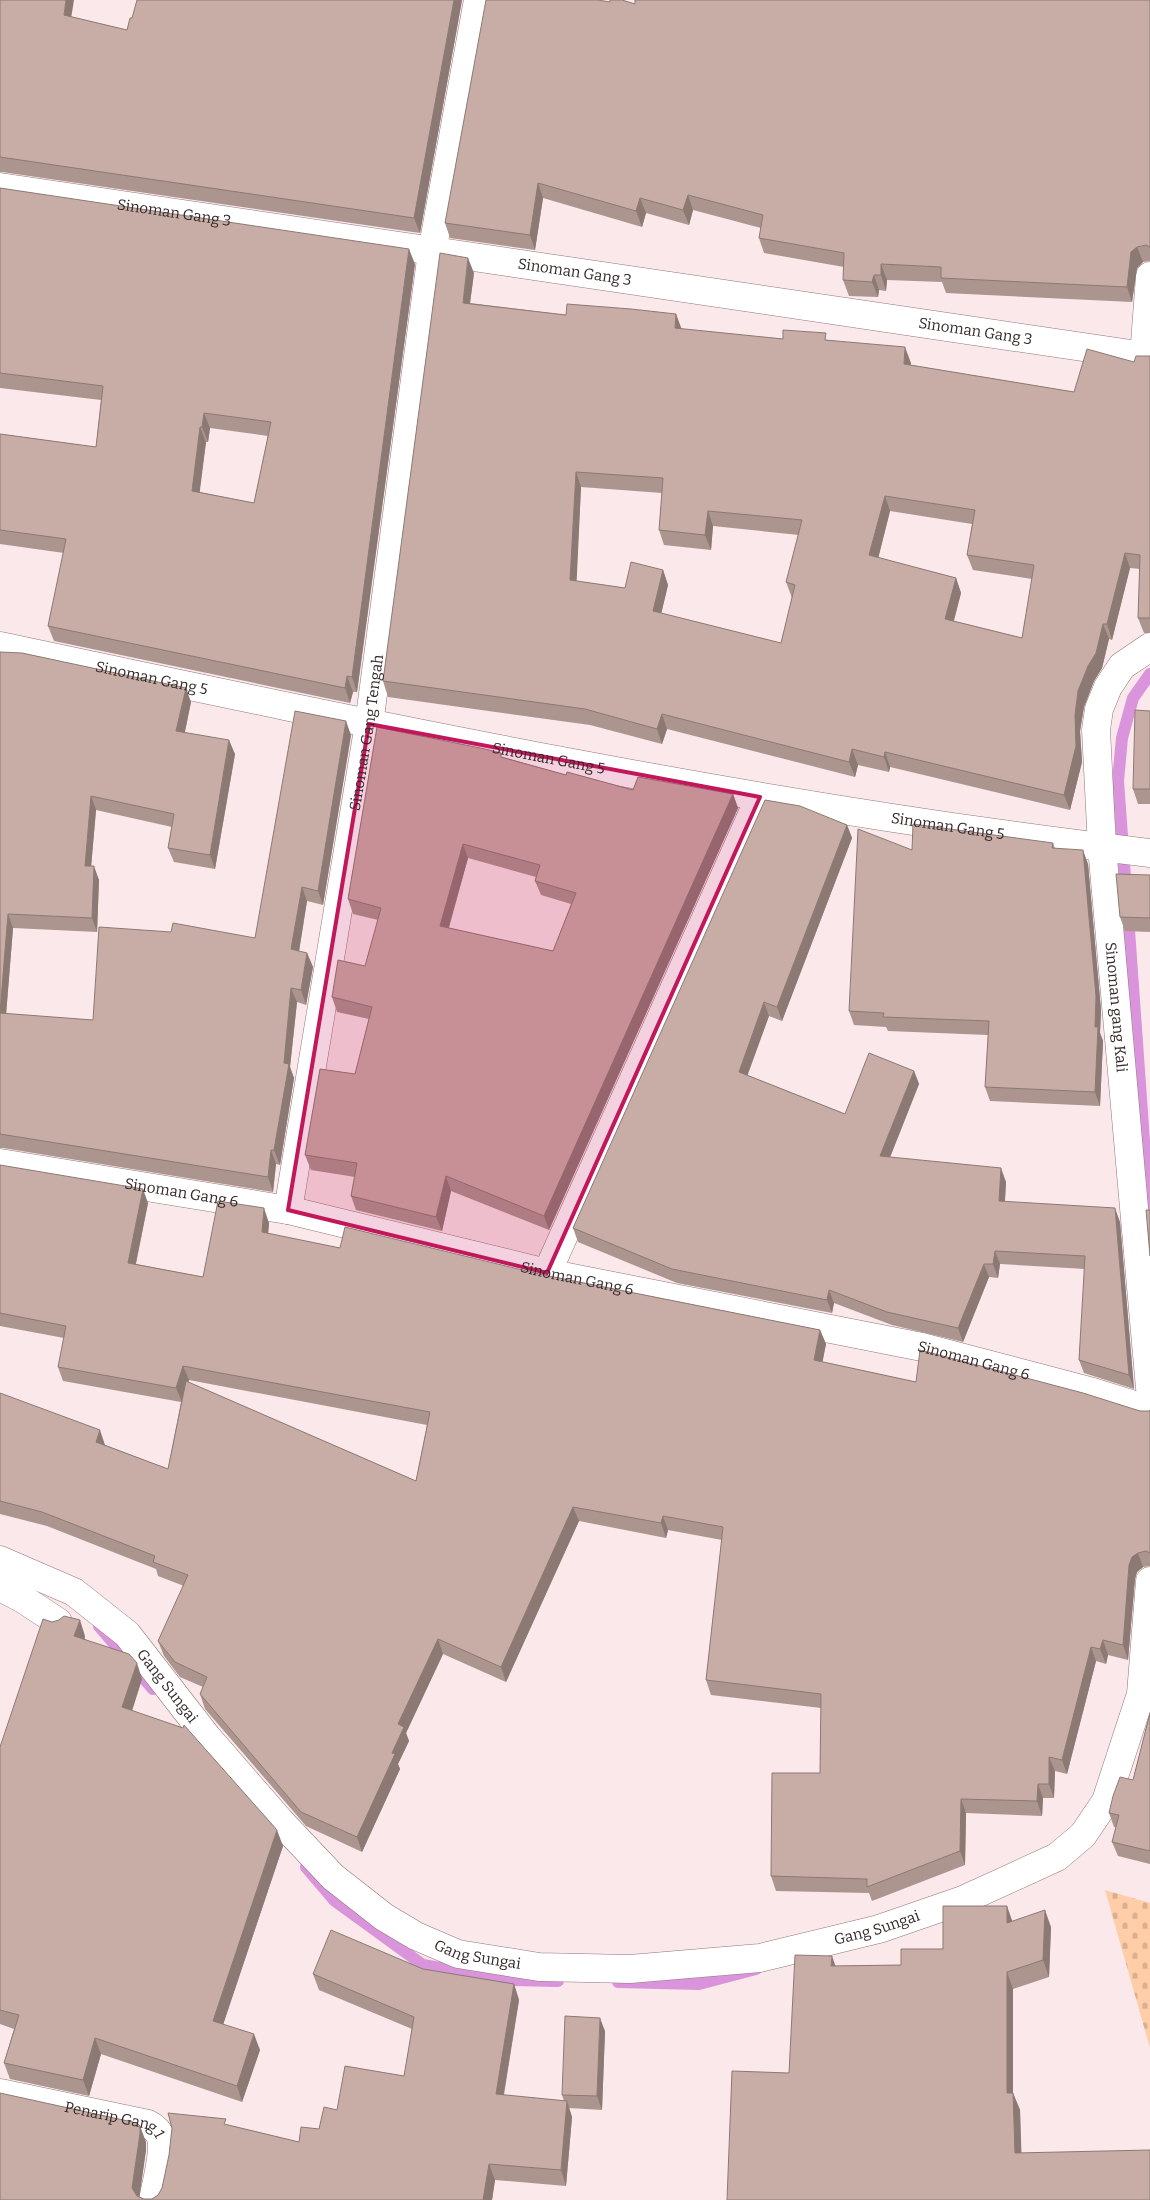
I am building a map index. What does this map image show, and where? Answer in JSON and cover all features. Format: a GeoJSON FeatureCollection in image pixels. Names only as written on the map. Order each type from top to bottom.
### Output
{"type":"FeatureCollection","features":[{"type":"Feature","properties":{"kind":"street","name":"Sinoman Gang Tengah"},"geometry":{"type":"LineString","coordinates":[[288,1210],[369,724],[432,252],[478,0]]}},
{"type":"Feature","properties":{"kind":"street","name":"Sinoman Gang 3"},"geometry":{"type":"LineString","coordinates":[[0,187],[1147,356]]}},
{"type":"Feature","properties":{"kind":"street"},"geometry":{"type":"LineString","coordinates":[[1147,356],[1150,276]]}},
{"type":"Feature","properties":{"kind":"street","name":"Sinoman Gang 5"},"geometry":{"type":"LineString","coordinates":[[0,646],[369,724],[760,798],[1150,853]]}},
{"type":"Feature","properties":{"kind":"street","name":"Sinoman gang Kali"},"geometry":{"type":"LineString","coordinates":[[1150,647],[1122,666],[1108,687],[1099,709],[1096,730],[1102,847],[1150,1388]]}},
{"type":"Feature","properties":{"kind":"street"},"geometry":{"type":"LineString","coordinates":[[547,1273],[760,798]]}},
{"type":"Feature","properties":{"kind":"street","name":"Sinoman Gang 6"},"geometry":{"type":"LineString","coordinates":[[0,1164],[288,1210],[547,1273],[922,1347],[1093,1392],[1150,1410]]}},
{"type":"Feature","properties":{"kind":"street","name":"Gang Sungai"},"geometry":{"type":"LineString","coordinates":[[0,1560],[74,1592],[126,1634],[207,1737],[280,1821],[333,1877],[384,1916],[416,1936],[458,1954],[539,1967],[630,1969],[760,1958],[879,1929],[963,1900],[1057,1858],[1083,1835],[1106,1801],[1142,1694],[1150,1582]]}},
{"type":"Feature","properties":{"kind":"street"},"geometry":{"type":"LineString","coordinates":[[0,1587],[58,1622]]}},
{"type":"Feature","properties":{"kind":"street","name":"Penarip Gang 1"},"geometry":{"type":"LineString","coordinates":[[0,2093],[148,2124],[156,2128],[161,2136],[162,2146],[153,2200]]}},
{"type":"Feature","properties":{"kind":"highlighted area"},"geometry":{"type":"Polygon","coordinates":[[[369,724],[760,797],[547,1273],[288,1210],[369,724]]]}},
{"type":"Feature","properties":{"kind":"green space"},"geometry":{"type":"Polygon","coordinates":[[[1105,1890],[1150,1903],[1150,2048],[1105,1890]]]}},
{"type":"Feature","properties":{"kind":"building"},"geometry":{"type":"Polygon","coordinates":[[[0,0],[66,0],[64,15],[127,30],[137,0],[454,0],[414,218],[0,157],[0,0]]]}},
{"type":"Feature","properties":{"kind":"building"},"geometry":{"type":"Polygon","coordinates":[[[486,0],[598,0],[610,2],[610,0],[622,0],[635,4],[635,0],[1150,0],[1150,247],[1146,245],[1137,247],[1131,252],[1127,287],[941,278],[941,267],[881,264],[881,275],[874,275],[872,282],[843,280],[844,253],[759,238],[763,215],[688,195],[683,210],[640,198],[636,211],[538,183],[530,235],[445,223],[486,0]]]}},
{"type":"Feature","properties":{"kind":"building"},"geometry":{"type":"Polygon","coordinates":[[[0,188],[409,249],[352,677],[347,676],[345,688],[48,626],[66,539],[0,530],[0,434],[96,447],[103,386],[0,373],[0,188]],[[204,413],[202,427],[200,427],[192,491],[254,503],[271,422],[204,413]]]}},
{"type":"Feature","properties":{"kind":"building"},"geometry":{"type":"Polygon","coordinates":[[[440,253],[468,258],[463,303],[566,315],[567,304],[676,314],[675,328],[783,339],[783,330],[826,333],[825,340],[905,347],[904,364],[1074,392],[1087,349],[1134,362],[1136,356],[1150,356],[1150,618],[1138,618],[1140,555],[1125,553],[1107,624],[1103,624],[1096,653],[1088,666],[1078,691],[1075,715],[1076,746],[1064,795],[885,752],[884,757],[852,749],[849,762],[662,714],[657,729],[585,709],[383,681],[440,253]],[[576,472],[570,580],[625,588],[631,562],[663,570],[653,611],[781,643],[795,585],[786,582],[802,520],[708,511],[705,535],[659,530],[663,478],[576,472]],[[885,496],[869,555],[956,578],[945,619],[1022,638],[1034,565],[967,555],[975,510],[885,496]]]}},
{"type":"Feature","properties":{"kind":"building"},"geometry":{"type":"Polygon","coordinates":[[[0,652],[22,653],[186,688],[176,731],[229,740],[210,855],[168,848],[174,814],[91,796],[85,866],[94,866],[92,918],[8,914],[0,1013],[0,652]]]}},
{"type":"Feature","properties":{"kind":"building"},"geometry":{"type":"Polygon","coordinates":[[[1135,710],[1150,711],[1150,789],[1133,789],[1135,710]]]}},
{"type":"Feature","properties":{"kind":"building"},"geometry":{"type":"Polygon","coordinates":[[[295,711],[346,721],[318,891],[302,887],[291,949],[307,953],[301,990],[291,988],[284,1063],[289,1064],[274,1150],[271,1150],[268,1177],[0,1134],[0,1013],[93,1020],[99,927],[171,932],[173,923],[255,938],[295,711]]]}},
{"type":"Feature","properties":{"kind":"building"},"geometry":{"type":"Polygon","coordinates":[[[377,727],[485,749],[501,753],[501,757],[566,775],[567,772],[633,790],[638,777],[733,794],[544,1216],[446,1176],[436,1217],[351,1196],[357,1163],[305,1155],[320,1069],[355,1074],[372,1007],[332,997],[338,960],[365,966],[381,908],[348,899],[377,727]],[[463,844],[440,926],[553,951],[576,893],[535,881],[540,865],[463,844]]]}},
{"type":"Feature","properties":{"kind":"building"},"geometry":{"type":"Polygon","coordinates":[[[765,800],[800,806],[847,825],[777,1007],[764,1002],[739,1072],[845,1114],[869,1053],[914,1071],[880,1156],[1001,1168],[999,1201],[1115,1208],[1129,1375],[1079,1360],[1085,1256],[995,1251],[993,1264],[984,1264],[958,1328],[887,1312],[829,1290],[827,1300],[672,1269],[573,1228],[765,800]]]}},
{"type":"Feature","properties":{"kind":"building"},"geometry":{"type":"Polygon","coordinates":[[[913,824],[1053,843],[1052,848],[1083,850],[1096,996],[1095,1027],[1098,1027],[1095,1092],[985,1087],[989,1021],[883,1017],[884,1013],[849,1011],[858,829],[912,850],[913,824]]]}},
{"type":"Feature","properties":{"kind":"building"},"geometry":{"type":"Polygon","coordinates":[[[1116,874],[1150,875],[1150,918],[1120,917],[1116,874]]]}},
{"type":"Feature","properties":{"kind":"building"},"geometry":{"type":"Polygon","coordinates":[[[0,1165],[143,1189],[128,1263],[203,1277],[218,1201],[264,1208],[262,1232],[340,1248],[345,1227],[539,1274],[820,1330],[814,1360],[916,1382],[920,1350],[1083,1393],[1140,1411],[1150,1410],[1150,1553],[1146,1551],[1138,1553],[1132,1557],[1129,1565],[1123,1645],[1103,1640],[1100,1649],[1091,1647],[1062,1760],[1049,1757],[1049,1784],[1038,1784],[1037,1801],[961,1799],[960,1851],[867,1887],[867,1879],[771,1876],[772,1773],[820,1773],[821,1694],[706,1680],[723,1527],[663,1516],[661,1523],[573,1507],[501,1667],[438,1639],[398,1724],[404,1727],[392,1753],[395,1754],[357,1837],[301,1812],[200,1694],[207,1677],[175,1662],[158,1641],[188,1575],[153,1562],[155,1556],[42,1512],[0,1501],[0,1393],[100,1430],[96,1442],[168,1469],[186,1381],[416,1481],[430,1412],[183,1366],[176,1388],[58,1367],[66,1326],[0,1313],[0,1165]]]}},
{"type":"Feature","properties":{"kind":"building"},"geometry":{"type":"Polygon","coordinates":[[[1146,1210],[1150,1210],[1150,1256],[1146,1210]]]}},
{"type":"Feature","properties":{"kind":"building"},"geometry":{"type":"Polygon","coordinates":[[[64,1616],[80,1620],[74,1636],[129,1654],[137,1663],[122,1707],[183,1728],[184,1725],[277,1830],[213,2021],[254,2034],[237,2086],[95,2038],[83,2080],[4,2063],[19,2015],[0,2010],[0,1747],[43,1619],[52,1622],[64,1616]]]}},
{"type":"Feature","properties":{"kind":"building"},"geometry":{"type":"Polygon","coordinates":[[[1150,1713],[1150,1851],[1112,1842],[1119,1815],[1109,1813],[1120,1777],[1133,1780],[1150,1713]]]}},
{"type":"Feature","properties":{"kind":"building"},"geometry":{"type":"Polygon","coordinates":[[[943,1906],[1007,1906],[1007,1923],[1045,1910],[1043,1960],[1007,1972],[1007,2093],[1013,2093],[1015,2153],[1150,2150],[1150,2200],[727,2200],[732,2071],[789,2073],[795,1955],[832,1956],[831,1966],[901,1965],[901,1949],[943,1949],[943,1906]]]}},
{"type":"Feature","properties":{"kind":"building"},"geometry":{"type":"Polygon","coordinates":[[[331,1930],[423,1969],[514,1984],[496,2094],[567,2101],[561,2170],[489,2164],[483,2200],[0,2200],[0,2093],[137,2123],[140,2126],[140,2134],[132,2188],[137,2196],[144,2199],[152,2199],[158,2195],[162,2188],[169,2155],[172,2128],[168,2113],[226,2119],[224,2124],[299,2142],[301,2127],[319,2129],[324,2107],[337,2110],[345,2066],[404,2076],[414,2017],[313,1974],[331,1930]]]}},
{"type":"Feature","properties":{"kind":"building"},"geometry":{"type":"Polygon","coordinates":[[[565,2016],[600,2018],[597,2096],[562,2095],[565,2016]]]}},
{"type":"Feature","properties":{"kind":"waterway"},"geometry":{"type":"LineString","coordinates":[[1126,891],[1118,781],[1122,738],[1133,698],[1150,674]]}},
{"type":"Feature","properties":{"kind":"waterway"},"geometry":{"type":"LineString","coordinates":[[1128,916],[1150,1225]]}},
{"type":"Feature","properties":{"kind":"waterway"},"geometry":{"type":"LineString","coordinates":[[99,1626],[153,1689]]}},
{"type":"Feature","properties":{"kind":"waterway"},"geometry":{"type":"LineString","coordinates":[[306,1867],[335,1901],[423,1965],[511,1980],[558,1981]]}},
{"type":"Feature","properties":{"kind":"waterway"},"geometry":{"type":"LineString","coordinates":[[618,1982],[699,1984],[756,1969]]}}]}
